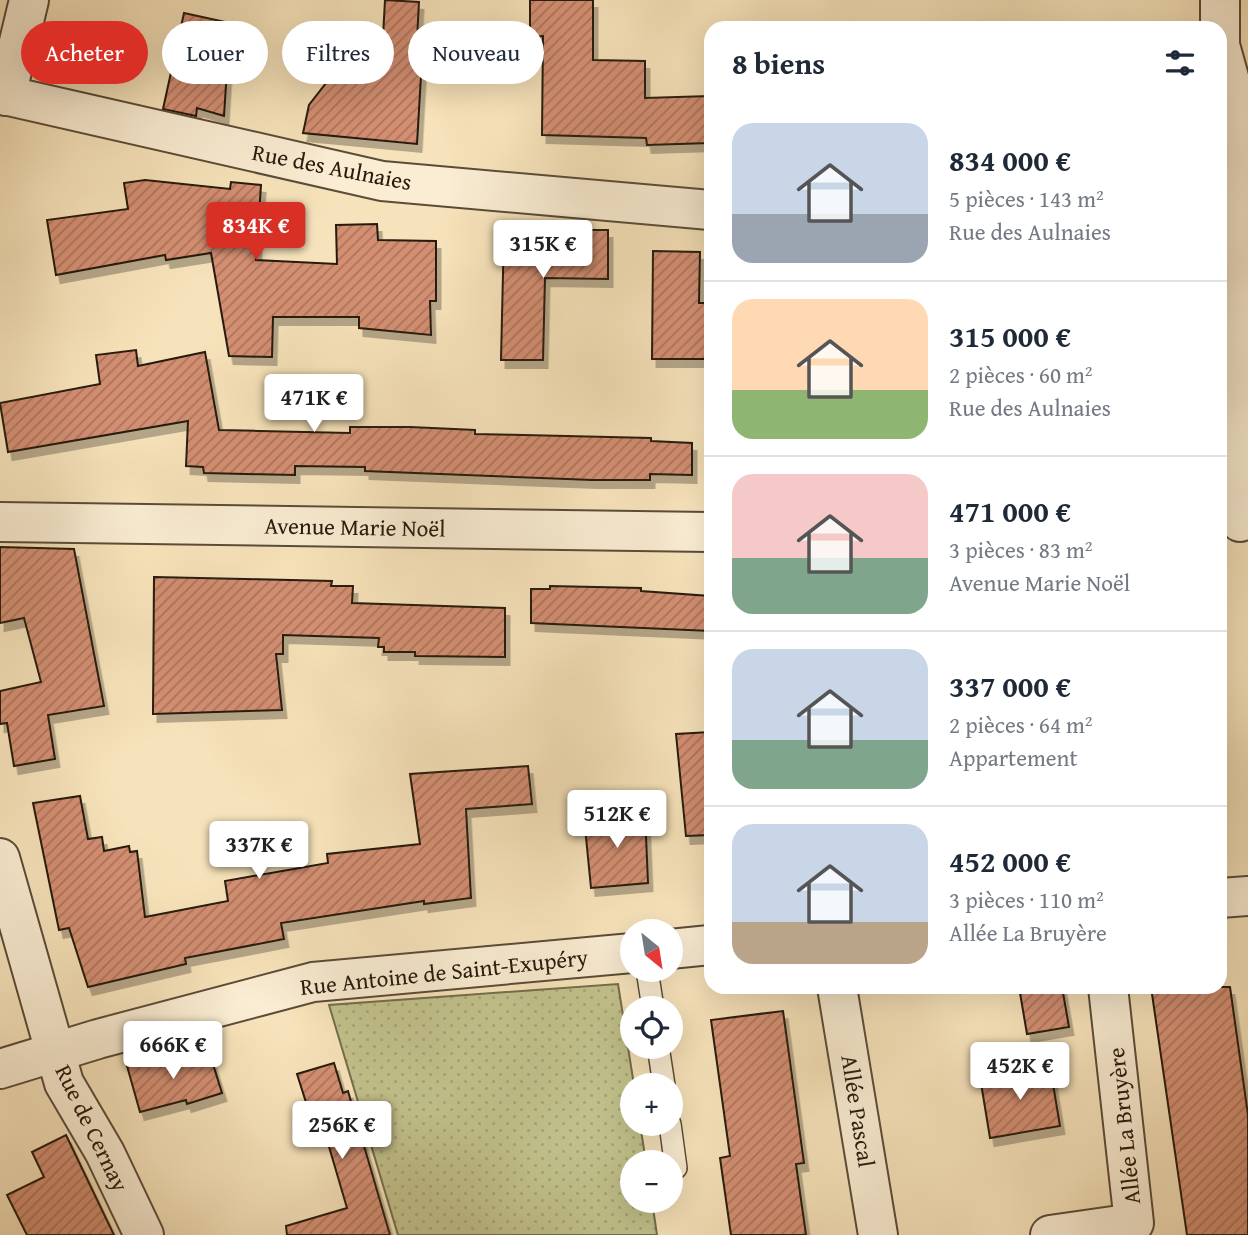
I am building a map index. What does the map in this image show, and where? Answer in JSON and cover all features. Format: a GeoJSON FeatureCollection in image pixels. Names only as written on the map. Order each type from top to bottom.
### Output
{"type":"FeatureCollection","features":[{"type":"Feature","properties":{"kind":"street"},"geometry":{"type":"LineString","coordinates":[[3,95],[29,0]]}},
{"type":"Feature","properties":{"kind":"street"},"geometry":{"type":"LineString","coordinates":[[1220,0],[1220,21]]}},
{"type":"Feature","properties":{"kind":"street"},"geometry":{"type":"LineString","coordinates":[[1227,71],[1240,117],[1236,519]]}},
{"type":"Feature","properties":{"kind":"street","name":"Rue des Aulnaies"},"geometry":{"type":"LineString","coordinates":[[3,95],[382,181],[704,209]]}},
{"type":"Feature","properties":{"kind":"street","name":"Avenue Marie Noël"},"geometry":{"type":"LineString","coordinates":[[0,522],[704,532]]}},
{"type":"Feature","properties":{"kind":"street","name":"Rue de Cernay"},"geometry":{"type":"LineString","coordinates":[[0,858],[64,1083],[106,1153],[144,1235]]}},
{"type":"Feature","properties":{"kind":"street"},"geometry":{"type":"LineString","coordinates":[[1227,898],[1248,896]]}},
{"type":"Feature","properties":{"kind":"street"},"geometry":{"type":"LineString","coordinates":[[683,948],[704,946]]}},
{"type":"Feature","properties":{"kind":"street","name":"Rue Antoine de Saint-Exupéry"},"geometry":{"type":"LineString","coordinates":[[0,1069],[55,1051],[313,982],[620,954]]}},
{"type":"Feature","properties":{"kind":"street","name":"Allée Pascal"},"geometry":{"type":"LineString","coordinates":[[838,994],[878,1235]]}},
{"type":"Feature","properties":{"kind":"street","name":"Allée La Bruyère"},"geometry":{"type":"LineString","coordinates":[[1050,1235],[1134,1223],[1109,994]]}},
{"type":"Feature","properties":{"kind":"green space"},"geometry":{"type":"Polygon","coordinates":[[[618,984],[620,1059],[630,1059],[632,1073],[620,1073],[620,1136],[642,1136],[644,1150],[620,1150],[620,1213],[654,1213],[657,1235],[398,1235],[329,1005],[618,984]]]}},
{"type":"Feature","properties":{"kind":"building"},"geometry":{"type":"Polygon","coordinates":[[[385,0],[419,2],[418,21],[408,21],[408,84],[421,84],[417,144],[303,133],[309,105],[325,84],[394,84],[394,21],[384,21],[385,0]]]}},
{"type":"Feature","properties":{"kind":"building"},"geometry":{"type":"Polygon","coordinates":[[[530,0],[593,0],[593,60],[645,61],[645,98],[704,96],[704,143],[647,145],[646,138],[542,135],[544,21],[530,21],[530,0]]]}},
{"type":"Feature","properties":{"kind":"building"},"geometry":{"type":"Polygon","coordinates":[[[184,13],[221,21],[182,21],[184,13]]]}},
{"type":"Feature","properties":{"kind":"building"},"geometry":{"type":"Polygon","coordinates":[[[168,84],[226,84],[224,116],[197,108],[196,116],[163,109],[168,84]]]}},
{"type":"Feature","properties":{"kind":"building"},"geometry":{"type":"Polygon","coordinates":[[[145,180],[230,189],[231,182],[261,185],[256,260],[337,264],[336,225],[377,224],[378,240],[436,241],[436,301],[430,301],[431,335],[359,328],[359,317],[273,317],[272,357],[229,356],[211,253],[166,260],[165,255],[56,275],[47,220],[128,209],[124,183],[145,180]]]}},
{"type":"Feature","properties":{"kind":"building"},"geometry":{"type":"Polygon","coordinates":[[[504,230],[608,230],[608,279],[545,278],[543,360],[501,360],[504,230]]]}},
{"type":"Feature","properties":{"kind":"building"},"geometry":{"type":"Polygon","coordinates":[[[653,251],[700,252],[699,303],[704,303],[704,359],[652,359],[653,251]]]}},
{"type":"Feature","properties":{"kind":"building"},"geometry":{"type":"Polygon","coordinates":[[[136,350],[138,366],[205,352],[219,430],[350,433],[350,427],[410,427],[475,430],[475,434],[651,438],[651,441],[692,443],[692,475],[650,474],[650,480],[592,480],[365,471],[365,467],[295,466],[295,475],[204,473],[203,467],[186,466],[188,421],[8,452],[0,403],[100,384],[96,355],[136,350]]]}},
{"type":"Feature","properties":{"kind":"building"},"geometry":{"type":"Polygon","coordinates":[[[0,547],[74,549],[104,706],[48,715],[55,759],[14,766],[7,723],[0,724],[0,691],[41,682],[24,618],[0,623],[0,547]]]}},
{"type":"Feature","properties":{"kind":"building"},"geometry":{"type":"Polygon","coordinates":[[[154,577],[332,581],[331,586],[353,586],[352,603],[505,608],[505,657],[415,656],[415,652],[384,652],[384,647],[378,647],[379,638],[283,635],[283,654],[276,654],[282,710],[153,714],[154,577]]]}},
{"type":"Feature","properties":{"kind":"building"},"geometry":{"type":"Polygon","coordinates":[[[550,586],[641,588],[641,591],[704,596],[704,631],[531,623],[531,589],[550,589],[550,586]]]}},
{"type":"Feature","properties":{"kind":"building"},"geometry":{"type":"Polygon","coordinates":[[[704,732],[704,835],[686,836],[676,734],[704,732]]]}},
{"type":"Feature","properties":{"kind":"building"},"geometry":{"type":"Polygon","coordinates":[[[528,766],[532,804],[466,809],[471,898],[424,904],[424,901],[281,923],[284,939],[185,958],[186,964],[88,987],[69,928],[59,930],[33,803],[80,796],[88,839],[102,837],[104,851],[129,846],[130,852],[137,851],[145,917],[228,901],[225,881],[328,863],[327,854],[420,844],[410,774],[528,766]]]}},
{"type":"Feature","properties":{"kind":"building"},"geometry":{"type":"Polygon","coordinates":[[[645,812],[648,883],[591,888],[584,817],[645,812]]]}},
{"type":"Feature","properties":{"kind":"building"},"geometry":{"type":"Polygon","coordinates":[[[1227,987],[1230,987],[1248,1115],[1248,1235],[1187,1235],[1152,994],[1227,994],[1227,987]]]}},
{"type":"Feature","properties":{"kind":"building"},"geometry":{"type":"Polygon","coordinates":[[[1020,994],[1063,994],[1069,1027],[1027,1034],[1020,994]]]}},
{"type":"Feature","properties":{"kind":"building"},"geometry":{"type":"Polygon","coordinates":[[[783,1011],[804,1163],[796,1164],[806,1235],[731,1235],[720,1158],[730,1156],[711,1020],[783,1011]]]}},
{"type":"Feature","properties":{"kind":"building"},"geometry":{"type":"Polygon","coordinates":[[[190,1050],[194,1066],[212,1061],[222,1093],[187,1104],[186,1100],[140,1112],[127,1066],[190,1050]]]}},
{"type":"Feature","properties":{"kind":"building"},"geometry":{"type":"Polygon","coordinates":[[[334,1063],[343,1093],[348,1091],[390,1235],[287,1235],[286,1226],[347,1208],[320,1116],[311,1118],[297,1074],[334,1063]]]}},
{"type":"Feature","properties":{"kind":"building"},"geometry":{"type":"Polygon","coordinates":[[[1050,1066],[1060,1126],[990,1138],[980,1077],[1050,1066]]]}},
{"type":"Feature","properties":{"kind":"building"},"geometry":{"type":"Polygon","coordinates":[[[66,1135],[114,1235],[27,1235],[7,1195],[44,1177],[32,1152],[66,1135]]]}}]}
